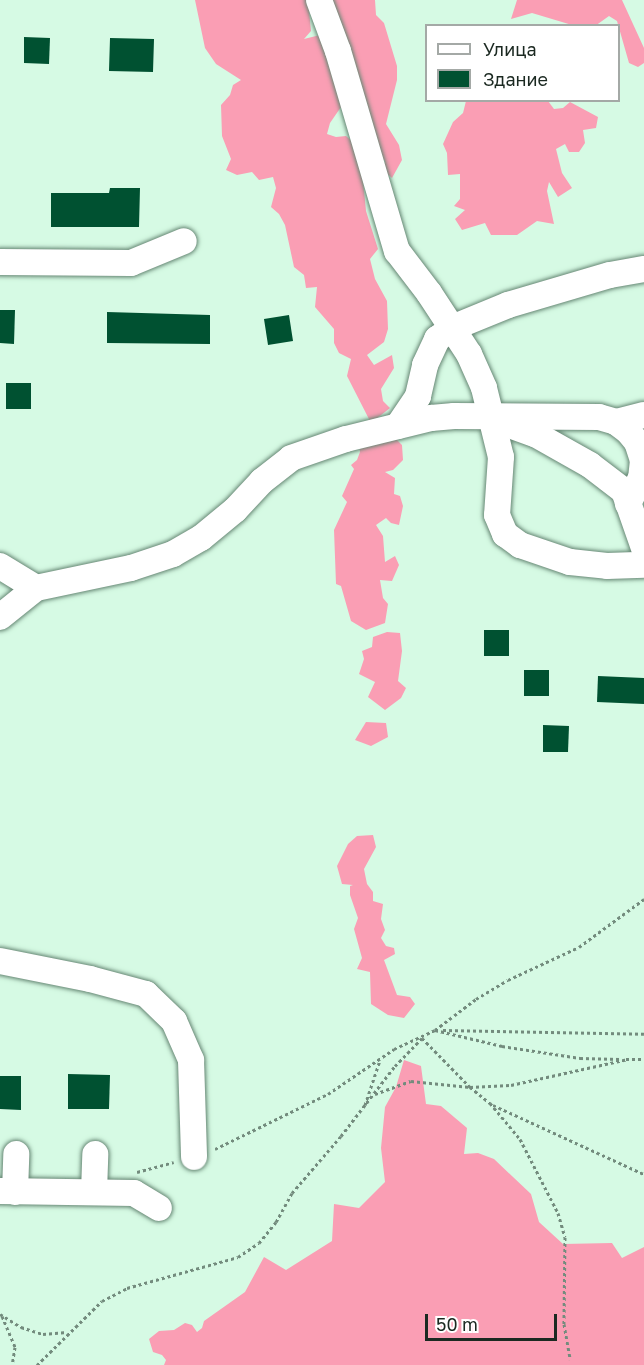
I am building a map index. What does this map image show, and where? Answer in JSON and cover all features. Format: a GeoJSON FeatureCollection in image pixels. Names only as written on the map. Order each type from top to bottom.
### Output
{"type":"FeatureCollection","features":[{"type":"Feature","properties":{"kind":"street"},"geometry":{"type":"LineString","coordinates":[[319,0],[338,51],[397,251],[469,354],[492,418],[501,457],[497,515],[505,534],[520,545],[570,562],[607,566],[644,565]]}},
{"type":"Feature","properties":{"kind":"street"},"geometry":{"type":"LineString","coordinates":[[0,262],[131,263],[184,241]]}},
{"type":"Feature","properties":{"kind":"street"},"geometry":{"type":"LineString","coordinates":[[398,426],[418,396],[425,365],[436,339],[452,328],[508,305],[610,275],[644,269]]}},
{"type":"Feature","properties":{"kind":"street"},"geometry":{"type":"LineString","coordinates":[[615,422],[644,415]]}},
{"type":"Feature","properties":{"kind":"street"},"geometry":{"type":"LineString","coordinates":[[0,617],[36,588],[131,568],[173,554],[209,531],[235,510],[262,481],[291,458],[398,426],[454,416],[599,417],[615,422],[628,431],[637,442],[643,460],[641,478],[628,504]]}},
{"type":"Feature","properties":{"kind":"street"},"geometry":{"type":"LineString","coordinates":[[492,418],[535,434],[590,465],[624,491],[644,548]]}},
{"type":"Feature","properties":{"kind":"street"},"geometry":{"type":"LineString","coordinates":[[0,566],[36,588]]}},
{"type":"Feature","properties":{"kind":"street"},"geometry":{"type":"LineString","coordinates":[[0,961],[90,978],[146,994],[174,1021],[191,1059],[194,1157]]}},
{"type":"Feature","properties":{"kind":"street"},"geometry":{"type":"LineString","coordinates":[[16,1154],[8,1192],[134,1193],[159,1208]]}},
{"type":"Feature","properties":{"kind":"street"},"geometry":{"type":"LineString","coordinates":[[94,1192],[95,1154]]}},
{"type":"Feature","properties":{"kind":"path"},"geometry":{"type":"LineString","coordinates":[[128,1174],[194,1157],[224,1146],[328,1095],[394,1049],[422,1038],[476,999],[508,980],[579,947],[644,899]]}},
{"type":"Feature","properties":{"kind":"path"},"geometry":{"type":"LineString","coordinates":[[435,1030],[644,1034]]}},
{"type":"Feature","properties":{"kind":"path"},"geometry":{"type":"LineString","coordinates":[[435,1030],[502,1046],[580,1058],[644,1059]]}},
{"type":"Feature","properties":{"kind":"path"},"geometry":{"type":"LineString","coordinates":[[422,1038],[470,1087],[490,1103],[520,1138],[558,1213],[565,1237],[564,1324],[570,1359]]}},
{"type":"Feature","properties":{"kind":"path"},"geometry":{"type":"LineString","coordinates":[[37,1365],[102,1301],[127,1288],[238,1257],[259,1243],[276,1222],[292,1193],[395,1066],[422,1038]]}},
{"type":"Feature","properties":{"kind":"path"},"geometry":{"type":"LineString","coordinates":[[364,1107],[381,1059]]}},
{"type":"Feature","properties":{"kind":"path"},"geometry":{"type":"LineString","coordinates":[[372,1096],[411,1081],[470,1087],[511,1085],[628,1059]]}},
{"type":"Feature","properties":{"kind":"path"},"geometry":{"type":"LineString","coordinates":[[490,1103],[644,1174]]}},
{"type":"Feature","properties":{"kind":"path"},"geometry":{"type":"LineString","coordinates":[[1,1315],[21,1327],[43,1334],[69,1332]]}},
{"type":"Feature","properties":{"kind":"path"},"geometry":{"type":"LineString","coordinates":[[1,1315],[15,1347],[12,1365]]}},
{"type":"Feature","properties":{"kind":"shaded area"},"geometry":{"type":"Polygon","coordinates":[[[195,0],[308,0],[311,31],[304,39],[320,35],[341,96],[341,107],[330,123],[327,134],[336,137],[346,136],[353,142],[363,180],[366,211],[378,249],[370,259],[375,279],[387,301],[388,329],[384,342],[367,355],[374,365],[392,355],[394,368],[381,389],[383,401],[390,408],[371,423],[347,376],[351,359],[339,353],[334,343],[334,329],[315,307],[317,287],[306,288],[304,275],[294,267],[285,225],[279,214],[271,207],[276,188],[273,177],[259,180],[252,172],[237,175],[226,170],[231,159],[222,136],[221,105],[230,95],[233,85],[241,80],[216,64],[205,48],[195,0]]]}},
{"type":"Feature","properties":{"kind":"shaded area"},"geometry":{"type":"Polygon","coordinates":[[[326,0],[375,0],[376,15],[384,23],[397,66],[397,80],[386,124],[399,145],[402,160],[392,178],[383,170],[385,161],[376,154],[326,0]]]}},
{"type":"Feature","properties":{"kind":"shaded area"},"geometry":{"type":"Polygon","coordinates":[[[517,0],[622,0],[644,48],[644,63],[638,67],[629,63],[620,24],[609,16],[598,24],[569,24],[532,13],[511,19],[517,0]]]}},
{"type":"Feature","properties":{"kind":"shaded area"},"geometry":{"type":"Polygon","coordinates":[[[466,102],[549,102],[554,109],[563,108],[570,102],[598,117],[596,128],[583,130],[585,143],[579,152],[569,152],[565,144],[556,149],[562,173],[572,188],[558,197],[549,182],[547,191],[554,224],[537,221],[517,235],[491,235],[485,223],[462,230],[455,219],[465,210],[454,206],[460,199],[460,174],[448,175],[447,153],[443,144],[453,122],[463,113],[466,102]]]}},
{"type":"Feature","properties":{"kind":"shaded area"},"geometry":{"type":"Polygon","coordinates":[[[377,438],[389,442],[396,439],[402,445],[403,460],[393,470],[385,472],[395,478],[394,494],[400,496],[403,506],[399,525],[391,523],[386,518],[376,525],[383,536],[385,562],[395,556],[399,565],[392,581],[380,580],[383,598],[388,604],[385,623],[366,630],[351,621],[341,586],[336,584],[334,530],[347,502],[342,496],[354,469],[351,465],[357,460],[360,452],[359,445],[377,438]]]}},
{"type":"Feature","properties":{"kind":"shaded area"},"geometry":{"type":"Polygon","coordinates":[[[387,632],[400,633],[402,651],[398,681],[406,688],[401,698],[385,710],[368,697],[375,682],[359,674],[364,659],[362,651],[372,647],[373,637],[387,632]]]}},
{"type":"Feature","properties":{"kind":"shaded area"},"geometry":{"type":"Polygon","coordinates":[[[366,722],[386,723],[388,737],[371,746],[355,740],[366,722]]]}},
{"type":"Feature","properties":{"kind":"shaded area"},"geometry":{"type":"Polygon","coordinates":[[[373,835],[376,847],[364,869],[367,884],[373,892],[373,901],[383,904],[381,919],[385,930],[381,938],[386,946],[394,948],[395,954],[384,960],[397,995],[410,997],[415,1004],[404,1018],[388,1015],[371,1004],[370,972],[357,969],[362,958],[354,929],[358,918],[350,895],[350,886],[353,885],[342,884],[337,866],[348,844],[357,836],[373,835]]]}},
{"type":"Feature","properties":{"kind":"shaded area"},"geometry":{"type":"Polygon","coordinates":[[[404,1060],[421,1066],[426,1104],[441,1106],[467,1128],[464,1154],[478,1153],[494,1159],[531,1194],[539,1222],[563,1244],[612,1243],[622,1258],[644,1247],[644,1365],[164,1365],[166,1360],[162,1355],[153,1352],[149,1339],[159,1331],[174,1330],[185,1323],[192,1325],[197,1332],[202,1328],[204,1321],[245,1292],[264,1257],[286,1270],[332,1241],[334,1204],[359,1208],[385,1182],[381,1148],[385,1107],[396,1087],[404,1060]]]}},
{"type":"Feature","properties":{"kind":"building"},"geometry":{"type":"Polygon","coordinates":[[[24,37],[50,38],[49,64],[24,63],[24,37]]]}},
{"type":"Feature","properties":{"kind":"building"},"geometry":{"type":"Polygon","coordinates":[[[110,38],[154,39],[153,72],[109,71],[110,38]]]}},
{"type":"Feature","properties":{"kind":"building"},"geometry":{"type":"Polygon","coordinates":[[[110,188],[140,188],[139,227],[51,227],[51,193],[109,193],[110,188]]]}},
{"type":"Feature","properties":{"kind":"building"},"geometry":{"type":"Polygon","coordinates":[[[0,310],[15,310],[14,344],[0,343],[0,310]]]}},
{"type":"Feature","properties":{"kind":"building"},"geometry":{"type":"Polygon","coordinates":[[[107,312],[210,315],[210,344],[107,343],[107,312]]]}},
{"type":"Feature","properties":{"kind":"building"},"geometry":{"type":"Polygon","coordinates":[[[289,315],[293,341],[268,345],[264,319],[289,315]]]}},
{"type":"Feature","properties":{"kind":"building"},"geometry":{"type":"Polygon","coordinates":[[[6,383],[31,383],[31,409],[6,409],[6,383]]]}},
{"type":"Feature","properties":{"kind":"building"},"geometry":{"type":"Polygon","coordinates":[[[484,630],[509,630],[509,656],[484,656],[484,630]]]}},
{"type":"Feature","properties":{"kind":"building"},"geometry":{"type":"Polygon","coordinates":[[[524,670],[549,670],[549,696],[524,696],[524,670]]]}},
{"type":"Feature","properties":{"kind":"building"},"geometry":{"type":"Polygon","coordinates":[[[598,676],[644,678],[644,704],[597,702],[598,676]]]}},
{"type":"Feature","properties":{"kind":"building"},"geometry":{"type":"Polygon","coordinates":[[[543,725],[569,726],[568,752],[543,752],[543,725]]]}},
{"type":"Feature","properties":{"kind":"building"},"geometry":{"type":"Polygon","coordinates":[[[68,1074],[110,1075],[109,1109],[68,1109],[68,1074]]]}},
{"type":"Feature","properties":{"kind":"building"},"geometry":{"type":"Polygon","coordinates":[[[0,1076],[21,1076],[21,1110],[0,1109],[0,1076]]]}}]}
